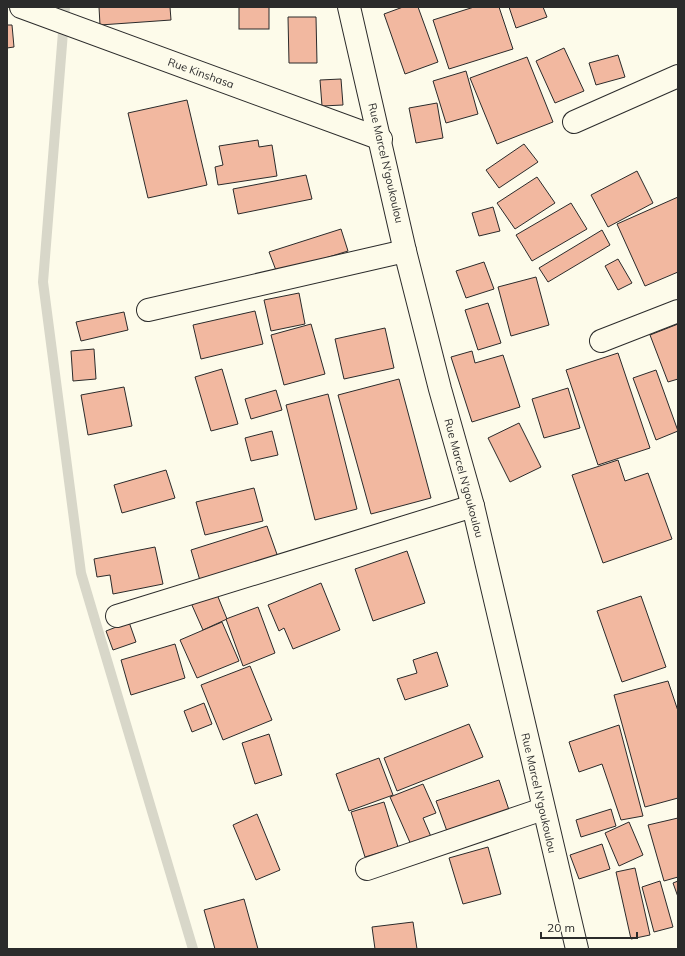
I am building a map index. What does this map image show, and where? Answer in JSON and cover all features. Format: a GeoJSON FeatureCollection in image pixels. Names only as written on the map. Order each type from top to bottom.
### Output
{"type":"FeatureCollection","features":[{"type":"Feature","properties":{"kind":"street","name":"Rue Kinshasa"},"geometry":{"type":"LineString","coordinates":[[21,7],[381,139]]}},
{"type":"Feature","properties":{"kind":"street","name":"Rue Marcel N'goukoulou"},"geometry":{"type":"LineString","coordinates":[[349,7],[381,139],[405,250],[440,389],[473,506],[577,949]]}},
{"type":"Feature","properties":{"kind":"street"},"geometry":{"type":"LineString","coordinates":[[574,122],[678,76]]}},
{"type":"Feature","properties":{"kind":"street"},"geometry":{"type":"LineString","coordinates":[[148,310],[405,250]]}},
{"type":"Feature","properties":{"kind":"street"},"geometry":{"type":"LineString","coordinates":[[601,341],[678,311]]}},
{"type":"Feature","properties":{"kind":"street"},"geometry":{"type":"LineString","coordinates":[[117,616],[473,506]]}},
{"type":"Feature","properties":{"kind":"street"},"geometry":{"type":"LineString","coordinates":[[366,869],[543,809]]}},
{"type":"Feature","properties":{"kind":"building"},"geometry":{"type":"Polygon","coordinates":[[[99,7],[170,7],[171,20],[100,25],[99,7]]]}},
{"type":"Feature","properties":{"kind":"building"},"geometry":{"type":"Polygon","coordinates":[[[239,7],[269,7],[269,29],[239,29],[239,7]]]}},
{"type":"Feature","properties":{"kind":"building"},"geometry":{"type":"Polygon","coordinates":[[[403,7],[418,7],[438,62],[405,74],[384,14],[403,7]]]}},
{"type":"Feature","properties":{"kind":"building"},"geometry":{"type":"Polygon","coordinates":[[[474,7],[499,7],[513,49],[449,69],[433,20],[474,7]]]}},
{"type":"Feature","properties":{"kind":"building"},"geometry":{"type":"Polygon","coordinates":[[[509,7],[543,7],[547,17],[516,28],[509,7]]]}},
{"type":"Feature","properties":{"kind":"building"},"geometry":{"type":"Polygon","coordinates":[[[288,17],[316,17],[317,63],[289,63],[288,17]]]}},
{"type":"Feature","properties":{"kind":"building"},"geometry":{"type":"Polygon","coordinates":[[[7,25],[12,25],[14,47],[7,48],[7,25]]]}},
{"type":"Feature","properties":{"kind":"building"},"geometry":{"type":"Polygon","coordinates":[[[564,48],[584,91],[555,103],[536,61],[564,48]]]}},
{"type":"Feature","properties":{"kind":"building"},"geometry":{"type":"Polygon","coordinates":[[[618,55],[625,77],[596,85],[589,63],[618,55]]]}},
{"type":"Feature","properties":{"kind":"building"},"geometry":{"type":"Polygon","coordinates":[[[527,57],[553,122],[497,144],[470,78],[527,57]]]}},
{"type":"Feature","properties":{"kind":"building"},"geometry":{"type":"Polygon","coordinates":[[[466,71],[478,114],[446,123],[433,81],[466,71]]]}},
{"type":"Feature","properties":{"kind":"building"},"geometry":{"type":"Polygon","coordinates":[[[341,79],[343,105],[322,106],[320,80],[341,79]]]}},
{"type":"Feature","properties":{"kind":"building"},"geometry":{"type":"Polygon","coordinates":[[[187,100],[207,185],[148,198],[128,113],[187,100]]]}},
{"type":"Feature","properties":{"kind":"building"},"geometry":{"type":"Polygon","coordinates":[[[437,103],[443,138],[416,143],[409,108],[437,103]]]}},
{"type":"Feature","properties":{"kind":"building"},"geometry":{"type":"Polygon","coordinates":[[[258,140],[259,147],[272,145],[277,176],[218,185],[215,167],[223,165],[219,146],[258,140]]]}},
{"type":"Feature","properties":{"kind":"building"},"geometry":{"type":"Polygon","coordinates":[[[524,144],[538,162],[499,188],[486,170],[524,144]]]}},
{"type":"Feature","properties":{"kind":"building"},"geometry":{"type":"Polygon","coordinates":[[[637,171],[653,203],[608,227],[591,195],[637,171]]]}},
{"type":"Feature","properties":{"kind":"building"},"geometry":{"type":"Polygon","coordinates":[[[306,175],[312,199],[238,214],[233,189],[306,175]]]}},
{"type":"Feature","properties":{"kind":"building"},"geometry":{"type":"Polygon","coordinates":[[[537,177],[555,203],[515,229],[497,203],[537,177]]]}},
{"type":"Feature","properties":{"kind":"building"},"geometry":{"type":"Polygon","coordinates":[[[678,197],[678,272],[645,286],[617,224],[678,197]]]}},
{"type":"Feature","properties":{"kind":"building"},"geometry":{"type":"Polygon","coordinates":[[[571,203],[587,229],[532,261],[516,235],[571,203]]]}},
{"type":"Feature","properties":{"kind":"building"},"geometry":{"type":"Polygon","coordinates":[[[493,207],[500,231],[479,236],[472,213],[493,207]]]}},
{"type":"Feature","properties":{"kind":"building"},"geometry":{"type":"Polygon","coordinates":[[[341,229],[348,251],[277,273],[269,252],[341,229]]]}},
{"type":"Feature","properties":{"kind":"building"},"geometry":{"type":"Polygon","coordinates":[[[602,230],[610,245],[548,282],[539,268],[602,230]]]}},
{"type":"Feature","properties":{"kind":"building"},"geometry":{"type":"Polygon","coordinates":[[[618,259],[632,283],[618,290],[605,266],[618,259]]]}},
{"type":"Feature","properties":{"kind":"building"},"geometry":{"type":"Polygon","coordinates":[[[484,262],[494,289],[466,298],[456,271],[484,262]]]}},
{"type":"Feature","properties":{"kind":"building"},"geometry":{"type":"Polygon","coordinates":[[[536,277],[549,325],[511,336],[498,287],[536,277]]]}},
{"type":"Feature","properties":{"kind":"building"},"geometry":{"type":"Polygon","coordinates":[[[299,293],[305,324],[271,331],[264,300],[299,293]]]}},
{"type":"Feature","properties":{"kind":"building"},"geometry":{"type":"Polygon","coordinates":[[[488,303],[501,343],[478,350],[465,310],[488,303]]]}},
{"type":"Feature","properties":{"kind":"building"},"geometry":{"type":"Polygon","coordinates":[[[255,311],[263,344],[201,359],[193,325],[255,311]]]}},
{"type":"Feature","properties":{"kind":"building"},"geometry":{"type":"Polygon","coordinates":[[[124,312],[128,330],[81,341],[76,322],[124,312]]]}},
{"type":"Feature","properties":{"kind":"building"},"geometry":{"type":"Polygon","coordinates":[[[311,324],[325,374],[284,385],[271,335],[311,324]]]}},
{"type":"Feature","properties":{"kind":"building"},"geometry":{"type":"Polygon","coordinates":[[[678,324],[678,379],[668,382],[650,335],[678,324]]]}},
{"type":"Feature","properties":{"kind":"building"},"geometry":{"type":"Polygon","coordinates":[[[385,328],[394,368],[344,379],[335,339],[385,328]]]}},
{"type":"Feature","properties":{"kind":"building"},"geometry":{"type":"Polygon","coordinates":[[[94,349],[96,379],[73,381],[71,351],[94,349]]]}},
{"type":"Feature","properties":{"kind":"building"},"geometry":{"type":"Polygon","coordinates":[[[472,351],[475,363],[503,355],[520,407],[472,422],[451,357],[472,351]]]}},
{"type":"Feature","properties":{"kind":"building"},"geometry":{"type":"Polygon","coordinates":[[[618,353],[650,448],[598,465],[566,370],[618,353]]]}},
{"type":"Feature","properties":{"kind":"building"},"geometry":{"type":"Polygon","coordinates":[[[222,369],[238,424],[211,431],[195,377],[222,369]]]}},
{"type":"Feature","properties":{"kind":"building"},"geometry":{"type":"Polygon","coordinates":[[[656,370],[678,431],[656,440],[633,378],[656,370]]]}},
{"type":"Feature","properties":{"kind":"building"},"geometry":{"type":"Polygon","coordinates":[[[399,379],[431,498],[371,514],[338,395],[399,379]]]}},
{"type":"Feature","properties":{"kind":"building"},"geometry":{"type":"Polygon","coordinates":[[[124,387],[132,426],[88,435],[81,395],[124,387]]]}},
{"type":"Feature","properties":{"kind":"building"},"geometry":{"type":"Polygon","coordinates":[[[568,388],[580,428],[544,438],[532,399],[568,388]]]}},
{"type":"Feature","properties":{"kind":"building"},"geometry":{"type":"Polygon","coordinates":[[[276,390],[282,410],[251,419],[245,399],[276,390]]]}},
{"type":"Feature","properties":{"kind":"building"},"geometry":{"type":"Polygon","coordinates":[[[328,394],[357,509],[315,520],[286,405],[328,394]]]}},
{"type":"Feature","properties":{"kind":"building"},"geometry":{"type":"Polygon","coordinates":[[[519,423],[541,467],[510,482],[488,438],[519,423]]]}},
{"type":"Feature","properties":{"kind":"building"},"geometry":{"type":"Polygon","coordinates":[[[272,431],[278,455],[251,461],[245,438],[272,431]]]}},
{"type":"Feature","properties":{"kind":"building"},"geometry":{"type":"Polygon","coordinates":[[[618,460],[625,481],[648,473],[672,539],[603,563],[572,475],[618,460]]]}},
{"type":"Feature","properties":{"kind":"building"},"geometry":{"type":"Polygon","coordinates":[[[166,470],[175,498],[122,513],[114,485],[166,470]]]}},
{"type":"Feature","properties":{"kind":"building"},"geometry":{"type":"Polygon","coordinates":[[[254,488],[263,521],[205,535],[196,502],[254,488]]]}},
{"type":"Feature","properties":{"kind":"building"},"geometry":{"type":"Polygon","coordinates":[[[267,526],[279,560],[201,584],[191,550],[267,526]]]}},
{"type":"Feature","properties":{"kind":"building"},"geometry":{"type":"Polygon","coordinates":[[[155,547],[163,584],[113,594],[110,575],[97,577],[94,559],[155,547]]]}},
{"type":"Feature","properties":{"kind":"building"},"geometry":{"type":"Polygon","coordinates":[[[407,551],[425,603],[373,621],[355,569],[407,551]]]}},
{"type":"Feature","properties":{"kind":"building"},"geometry":{"type":"Polygon","coordinates":[[[321,583],[340,630],[293,649],[284,628],[279,631],[268,605],[321,583]]]}},
{"type":"Feature","properties":{"kind":"building"},"geometry":{"type":"Polygon","coordinates":[[[216,592],[227,619],[203,630],[191,603],[216,592]]]}},
{"type":"Feature","properties":{"kind":"building"},"geometry":{"type":"Polygon","coordinates":[[[641,596],[666,667],[622,682],[597,611],[641,596]]]}},
{"type":"Feature","properties":{"kind":"building"},"geometry":{"type":"Polygon","coordinates":[[[258,607],[275,653],[243,666],[226,619],[258,607]]]}},
{"type":"Feature","properties":{"kind":"building"},"geometry":{"type":"Polygon","coordinates":[[[129,622],[136,642],[113,650],[106,631],[129,622]]]}},
{"type":"Feature","properties":{"kind":"building"},"geometry":{"type":"Polygon","coordinates":[[[222,622],[239,661],[197,678],[180,640],[222,622]]]}},
{"type":"Feature","properties":{"kind":"building"},"geometry":{"type":"Polygon","coordinates":[[[175,644],[185,678],[131,695],[121,660],[175,644]]]}},
{"type":"Feature","properties":{"kind":"building"},"geometry":{"type":"Polygon","coordinates":[[[437,652],[448,686],[405,700],[397,679],[417,673],[413,660],[437,652]]]}},
{"type":"Feature","properties":{"kind":"building"},"geometry":{"type":"Polygon","coordinates":[[[250,666],[272,720],[223,740],[201,685],[250,666]]]}},
{"type":"Feature","properties":{"kind":"building"},"geometry":{"type":"Polygon","coordinates":[[[668,681],[678,711],[678,798],[645,807],[614,695],[668,681]]]}},
{"type":"Feature","properties":{"kind":"building"},"geometry":{"type":"Polygon","coordinates":[[[204,703],[212,724],[192,732],[184,711],[204,703]]]}},
{"type":"Feature","properties":{"kind":"building"},"geometry":{"type":"Polygon","coordinates":[[[469,724],[483,757],[397,791],[384,758],[469,724]]]}},
{"type":"Feature","properties":{"kind":"building"},"geometry":{"type":"Polygon","coordinates":[[[619,725],[643,816],[621,820],[602,764],[579,772],[569,742],[619,725]]]}},
{"type":"Feature","properties":{"kind":"building"},"geometry":{"type":"Polygon","coordinates":[[[269,734],[282,775],[255,784],[242,743],[269,734]]]}},
{"type":"Feature","properties":{"kind":"building"},"geometry":{"type":"Polygon","coordinates":[[[379,758],[393,795],[349,811],[336,774],[379,758]]]}},
{"type":"Feature","properties":{"kind":"building"},"geometry":{"type":"Polygon","coordinates":[[[499,780],[510,813],[448,834],[436,801],[499,780]]]}},
{"type":"Feature","properties":{"kind":"building"},"geometry":{"type":"Polygon","coordinates":[[[423,784],[436,813],[423,818],[432,839],[412,847],[390,797],[423,784]]]}},
{"type":"Feature","properties":{"kind":"building"},"geometry":{"type":"Polygon","coordinates":[[[384,802],[398,847],[365,857],[351,812],[384,802]]]}},
{"type":"Feature","properties":{"kind":"building"},"geometry":{"type":"Polygon","coordinates":[[[611,809],[616,826],[581,837],[576,820],[611,809]]]}},
{"type":"Feature","properties":{"kind":"building"},"geometry":{"type":"Polygon","coordinates":[[[257,814],[280,870],[256,880],[233,825],[257,814]]]}},
{"type":"Feature","properties":{"kind":"building"},"geometry":{"type":"Polygon","coordinates":[[[678,818],[678,877],[664,881],[648,825],[678,818]]]}},
{"type":"Feature","properties":{"kind":"building"},"geometry":{"type":"Polygon","coordinates":[[[629,822],[643,855],[619,866],[605,833],[629,822]]]}},
{"type":"Feature","properties":{"kind":"building"},"geometry":{"type":"Polygon","coordinates":[[[602,844],[610,869],[579,879],[570,855],[602,844]]]}},
{"type":"Feature","properties":{"kind":"building"},"geometry":{"type":"Polygon","coordinates":[[[488,847],[501,894],[463,904],[449,858],[488,847]]]}},
{"type":"Feature","properties":{"kind":"building"},"geometry":{"type":"Polygon","coordinates":[[[635,868],[650,935],[631,939],[616,872],[635,868]]]}},
{"type":"Feature","properties":{"kind":"building"},"geometry":{"type":"Polygon","coordinates":[[[660,881],[673,927],[654,932],[642,887],[660,881]]]}},
{"type":"Feature","properties":{"kind":"building"},"geometry":{"type":"Polygon","coordinates":[[[678,881],[678,897],[673,883],[678,881]]]}},
{"type":"Feature","properties":{"kind":"building"},"geometry":{"type":"Polygon","coordinates":[[[244,899],[258,949],[215,949],[204,910],[244,899]]]}},
{"type":"Feature","properties":{"kind":"building"},"geometry":{"type":"Polygon","coordinates":[[[413,922],[417,949],[375,949],[372,927],[413,922]]]}},
{"type":"Feature","properties":{"kind":"waterway"},"geometry":{"type":"LineString","coordinates":[[65,7],[43,282],[81,573],[193,949]]}}]}
